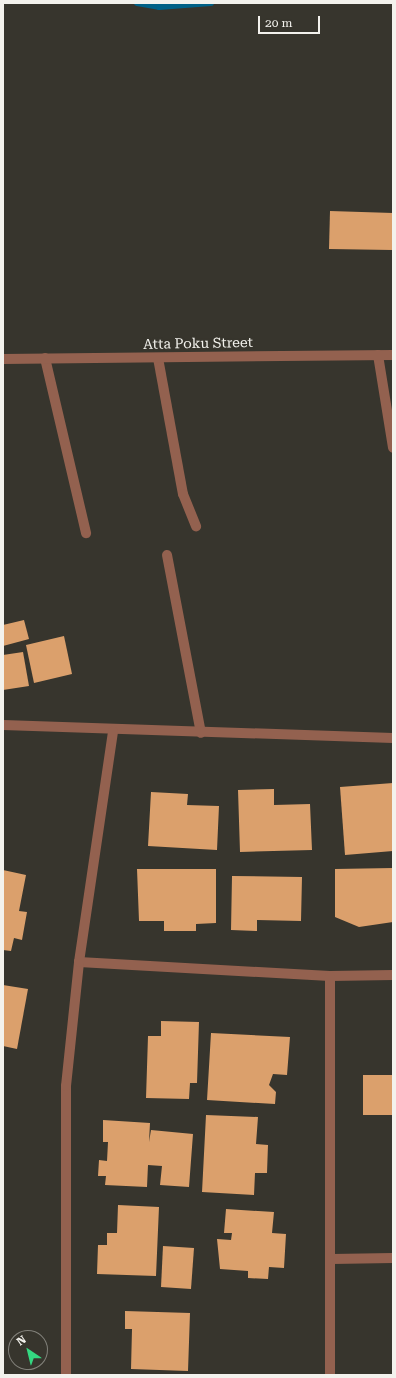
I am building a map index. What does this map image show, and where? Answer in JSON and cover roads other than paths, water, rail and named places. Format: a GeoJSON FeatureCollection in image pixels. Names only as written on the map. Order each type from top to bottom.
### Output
{"type":"FeatureCollection","features":[{"type":"Feature","properties":{"kind":"street"},"geometry":{"type":"LineString","coordinates":[[378,355],[393,448]]}},
{"type":"Feature","properties":{"kind":"street","name":"Atta Poku Street"},"geometry":{"type":"LineString","coordinates":[[3,359],[393,355]]}},
{"type":"Feature","properties":{"kind":"street"},"geometry":{"type":"LineString","coordinates":[[45,358],[86,533]]}},
{"type":"Feature","properties":{"kind":"street"},"geometry":{"type":"LineString","coordinates":[[158,358],[183,494],[196,526]]}},
{"type":"Feature","properties":{"kind":"street"},"geometry":{"type":"LineString","coordinates":[[167,556],[201,733]]}},
{"type":"Feature","properties":{"kind":"street"},"geometry":{"type":"LineString","coordinates":[[3,725],[201,733],[393,738]]}},
{"type":"Feature","properties":{"kind":"street"},"geometry":{"type":"LineString","coordinates":[[66,1375],[65,1111],[79,962],[113,730]]}},
{"type":"Feature","properties":{"kind":"street"},"geometry":{"type":"LineString","coordinates":[[79,962],[330,976],[393,975]]}},
{"type":"Feature","properties":{"kind":"street"},"geometry":{"type":"LineString","coordinates":[[330,976],[332,1259],[330,1375]]}},
{"type":"Feature","properties":{"kind":"street"},"geometry":{"type":"LineString","coordinates":[[332,1259],[393,1258]]}},
{"type":"Feature","properties":{"kind":"waterway"},"geometry":{"type":"LineString","coordinates":[[137,3],[159,7],[211,3]]}}]}
